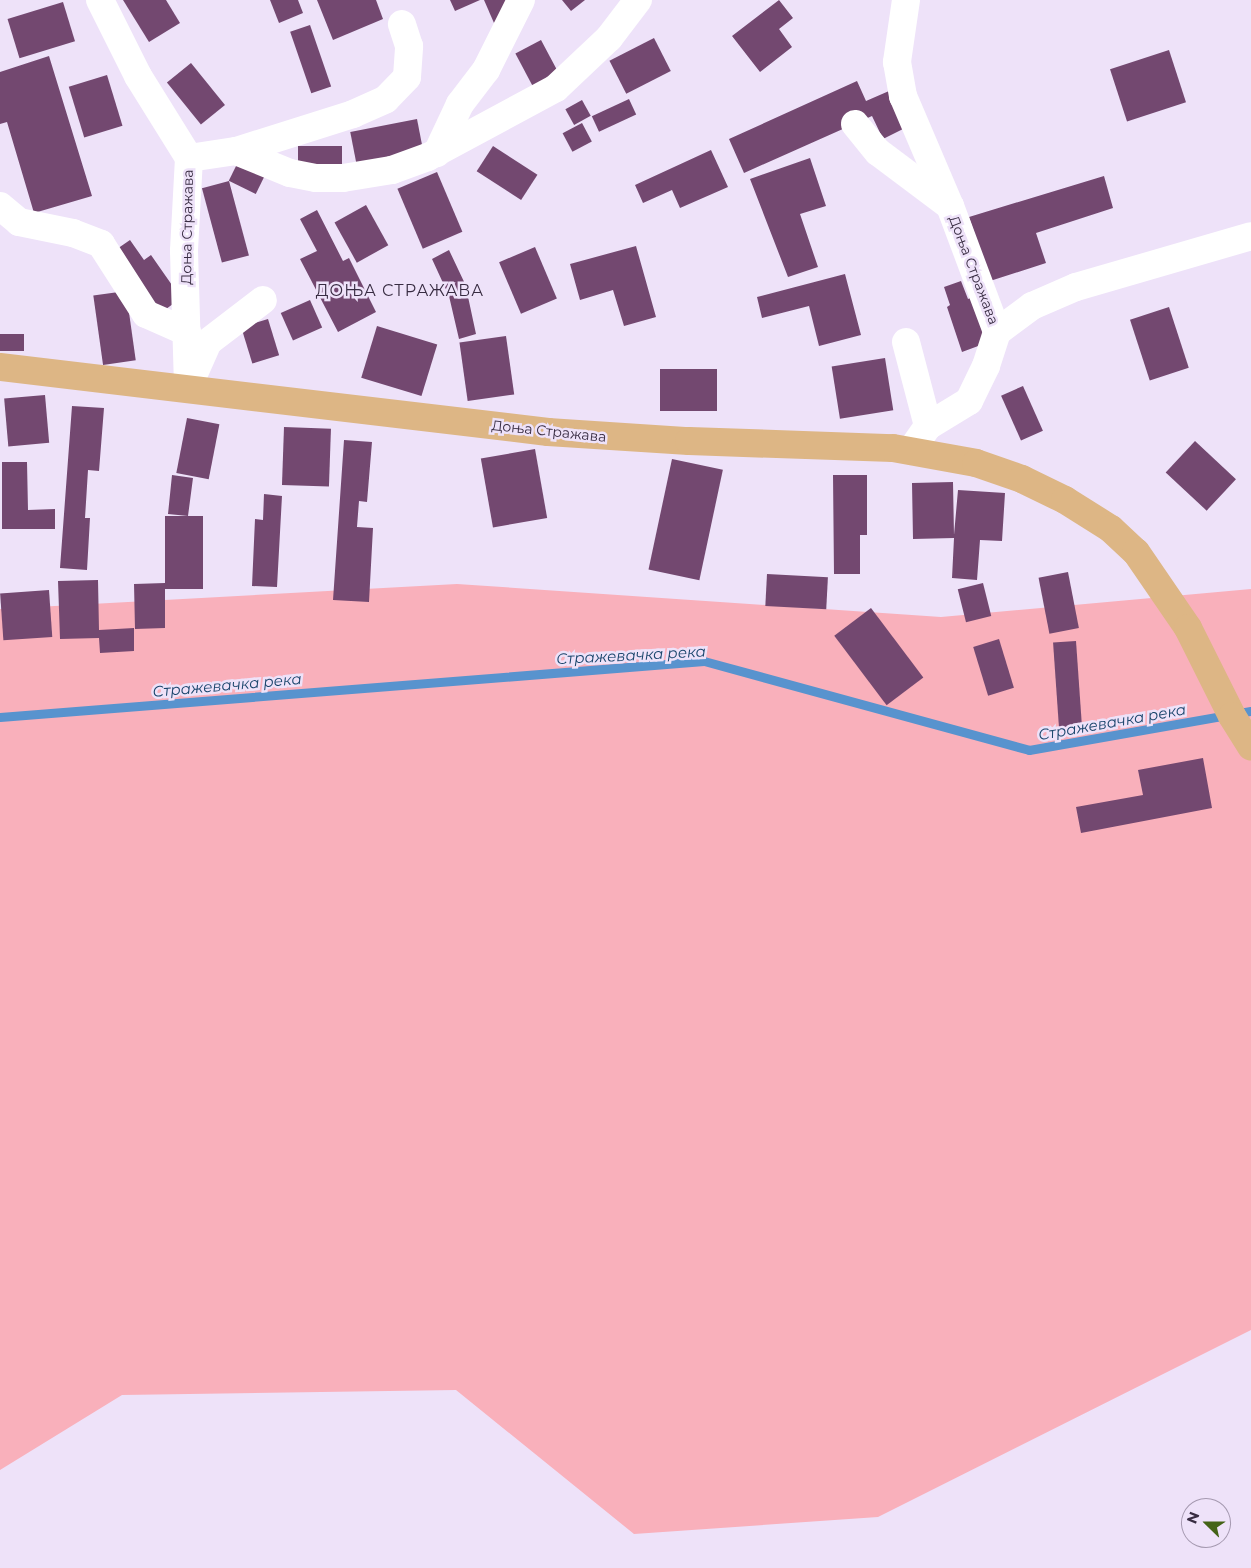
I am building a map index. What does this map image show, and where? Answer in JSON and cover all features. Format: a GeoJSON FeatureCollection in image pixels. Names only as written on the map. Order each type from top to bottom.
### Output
{"type":"FeatureCollection","features":[{"type":"Feature","properties":{"kind":"main road","name":"Доња Стражава"},"geometry":{"type":"LineString","coordinates":[[0,367],[548,432],[689,441],[912,450],[976,463],[1022,479],[1065,500],[1111,529],[1136,552],[1163,588],[1188,628],[1228,707],[1251,746]]}},
{"type":"Feature","properties":{"kind":"street","name":"Доња Стражава"},"geometry":{"type":"LineString","coordinates":[[100,0],[138,76],[189,158],[184,251],[188,388]]}},
{"type":"Feature","properties":{"kind":"street"},"geometry":{"type":"LineString","coordinates":[[437,153],[460,104],[486,70],[522,0]]}},
{"type":"Feature","properties":{"kind":"street"},"geometry":{"type":"LineString","coordinates":[[236,151],[290,173],[316,178],[343,178],[392,170],[437,153],[556,88],[609,38],[638,0]]}},
{"type":"Feature","properties":{"kind":"street","name":"Доња Стражава"},"geometry":{"type":"LineString","coordinates":[[906,0],[897,62],[903,96],[950,206],[997,332],[986,366],[969,401],[928,426],[912,450]]}},
{"type":"Feature","properties":{"kind":"street"},"geometry":{"type":"LineString","coordinates":[[189,158],[236,151],[352,114],[386,99],[407,77],[409,46],[402,24]]}},
{"type":"Feature","properties":{"kind":"street","name":"Доња Стражава"},"geometry":{"type":"LineString","coordinates":[[856,124],[878,152],[950,206]]}},
{"type":"Feature","properties":{"kind":"street"},"geometry":{"type":"LineString","coordinates":[[0,206],[19,222],[73,233],[101,244],[146,314],[187,332]]}},
{"type":"Feature","properties":{"kind":"street"},"geometry":{"type":"LineString","coordinates":[[997,332],[1032,306],[1076,287],[1251,236]]}},
{"type":"Feature","properties":{"kind":"street"},"geometry":{"type":"LineString","coordinates":[[188,388],[208,342],[263,300]]}},
{"type":"Feature","properties":{"kind":"street"},"geometry":{"type":"LineString","coordinates":[[906,342],[928,426]]}},
{"type":"Feature","properties":{"kind":"shaded area"},"geometry":{"type":"Polygon","coordinates":[[[457,584],[941,617],[1251,589],[1251,1330],[878,1517],[634,1534],[456,1390],[122,1395],[0,1470],[0,609],[457,584]]]}},
{"type":"Feature","properties":{"kind":"building"},"geometry":{"type":"Polygon","coordinates":[[[123,0],[166,0],[180,23],[149,42],[123,0]]]}},
{"type":"Feature","properties":{"kind":"building"},"geometry":{"type":"Polygon","coordinates":[[[270,0],[298,0],[303,13],[279,23],[270,0]]]}},
{"type":"Feature","properties":{"kind":"building"},"geometry":{"type":"Polygon","coordinates":[[[317,0],[376,0],[383,19],[333,40],[317,0]]]}},
{"type":"Feature","properties":{"kind":"building"},"geometry":{"type":"Polygon","coordinates":[[[450,0],[480,0],[455,11],[450,0]]]}},
{"type":"Feature","properties":{"kind":"building"},"geometry":{"type":"Polygon","coordinates":[[[484,0],[507,0],[513,15],[494,23],[484,0]]]}},
{"type":"Feature","properties":{"kind":"building"},"geometry":{"type":"Polygon","coordinates":[[[562,0],[585,0],[571,11],[562,0]]]}},
{"type":"Feature","properties":{"kind":"building"},"geometry":{"type":"Polygon","coordinates":[[[779,0],[793,18],[779,29],[792,47],[760,72],[732,36],[779,0]]]}},
{"type":"Feature","properties":{"kind":"building"},"geometry":{"type":"Polygon","coordinates":[[[63,2],[75,41],[20,58],[8,19],[63,2]]]}},
{"type":"Feature","properties":{"kind":"building"},"geometry":{"type":"Polygon","coordinates":[[[310,25],[331,86],[311,93],[290,32],[310,25]]]}},
{"type":"Feature","properties":{"kind":"building"},"geometry":{"type":"Polygon","coordinates":[[[654,38],[671,71],[626,94],[609,61],[654,38]]]}},
{"type":"Feature","properties":{"kind":"building"},"geometry":{"type":"Polygon","coordinates":[[[541,40],[562,79],[536,92],[515,54],[541,40]]]}},
{"type":"Feature","properties":{"kind":"building"},"geometry":{"type":"Polygon","coordinates":[[[1169,50],[1186,102],[1127,121],[1110,69],[1169,50]]]}},
{"type":"Feature","properties":{"kind":"building"},"geometry":{"type":"Polygon","coordinates":[[[49,56],[92,196],[34,213],[7,122],[0,124],[0,72],[49,56]]]}},
{"type":"Feature","properties":{"kind":"building"},"geometry":{"type":"Polygon","coordinates":[[[191,63],[225,105],[201,124],[167,83],[191,63]]]}},
{"type":"Feature","properties":{"kind":"building"},"geometry":{"type":"Polygon","coordinates":[[[107,75],[122,126],[84,137],[69,87],[107,75]]]}},
{"type":"Feature","properties":{"kind":"building"},"geometry":{"type":"Polygon","coordinates":[[[857,81],[866,101],[889,91],[905,128],[883,139],[872,116],[744,173],[729,139],[857,81]]]}},
{"type":"Feature","properties":{"kind":"building"},"geometry":{"type":"Polygon","coordinates":[[[629,99],[636,114],[599,132],[592,116],[629,99]]]}},
{"type":"Feature","properties":{"kind":"building"},"geometry":{"type":"Polygon","coordinates":[[[582,100],[591,116],[574,125],[565,109],[582,100]]]}},
{"type":"Feature","properties":{"kind":"building"},"geometry":{"type":"Polygon","coordinates":[[[417,119],[424,154],[357,167],[350,132],[417,119]]]}},
{"type":"Feature","properties":{"kind":"building"},"geometry":{"type":"Polygon","coordinates":[[[582,123],[592,142],[572,152],[563,133],[582,123]]]}},
{"type":"Feature","properties":{"kind":"building"},"geometry":{"type":"Polygon","coordinates":[[[298,146],[342,146],[342,171],[298,171],[298,146]]]}},
{"type":"Feature","properties":{"kind":"building"},"geometry":{"type":"Polygon","coordinates":[[[493,146],[537,175],[521,200],[477,171],[493,146]]]}},
{"type":"Feature","properties":{"kind":"building"},"geometry":{"type":"Polygon","coordinates":[[[711,150],[728,187],[680,208],[672,190],[643,203],[635,185],[711,150]]]}},
{"type":"Feature","properties":{"kind":"building"},"geometry":{"type":"Polygon","coordinates":[[[810,158],[826,206],[800,214],[818,267],[788,277],[750,179],[810,158]]]}},
{"type":"Feature","properties":{"kind":"building"},"geometry":{"type":"Polygon","coordinates":[[[238,162],[265,175],[256,194],[229,181],[238,162]]]}},
{"type":"Feature","properties":{"kind":"building"},"geometry":{"type":"Polygon","coordinates":[[[437,172],[462,232],[423,249],[397,189],[437,172]]]}},
{"type":"Feature","properties":{"kind":"building"},"geometry":{"type":"Polygon","coordinates":[[[1104,176],[1113,208],[1036,233],[1046,263],[990,281],[969,217],[1104,176]]]}},
{"type":"Feature","properties":{"kind":"building"},"geometry":{"type":"Polygon","coordinates":[[[229,181],[249,255],[222,263],[202,188],[229,181]]]}},
{"type":"Feature","properties":{"kind":"building"},"geometry":{"type":"Polygon","coordinates":[[[366,205],[388,245],[357,263],[335,222],[366,205]]]}},
{"type":"Feature","properties":{"kind":"building"},"geometry":{"type":"Polygon","coordinates":[[[317,210],[343,261],[349,258],[376,312],[338,332],[300,259],[317,251],[300,219],[317,210]]]}},
{"type":"Feature","properties":{"kind":"building"},"geometry":{"type":"Polygon","coordinates":[[[130,240],[144,260],[151,255],[181,298],[158,315],[114,251],[130,240]]]}},
{"type":"Feature","properties":{"kind":"building"},"geometry":{"type":"Polygon","coordinates":[[[636,246],[656,317],[624,326],[613,290],[580,300],[570,264],[636,246]]]}},
{"type":"Feature","properties":{"kind":"building"},"geometry":{"type":"Polygon","coordinates":[[[535,247],[557,299],[521,314],[499,262],[535,247]]]}},
{"type":"Feature","properties":{"kind":"building"},"geometry":{"type":"Polygon","coordinates":[[[449,250],[467,288],[449,296],[432,259],[449,250]]]}},
{"type":"Feature","properties":{"kind":"building"},"geometry":{"type":"Polygon","coordinates":[[[845,274],[861,335],[819,346],[809,306],[762,318],[757,297],[845,274]]]}},
{"type":"Feature","properties":{"kind":"building"},"geometry":{"type":"Polygon","coordinates":[[[961,281],[968,299],[973,297],[989,342],[962,352],[947,307],[950,305],[944,287],[961,281]]]}},
{"type":"Feature","properties":{"kind":"building"},"geometry":{"type":"Polygon","coordinates":[[[126,291],[136,360],[103,365],[93,296],[126,291]]]}},
{"type":"Feature","properties":{"kind":"building"},"geometry":{"type":"Polygon","coordinates":[[[467,292],[476,334],[459,339],[449,296],[467,292]]]}},
{"type":"Feature","properties":{"kind":"building"},"geometry":{"type":"Polygon","coordinates":[[[310,300],[322,327],[293,340],[281,313],[310,300]]]}},
{"type":"Feature","properties":{"kind":"building"},"geometry":{"type":"Polygon","coordinates":[[[1169,307],[1189,368],[1150,381],[1130,320],[1169,307]]]}},
{"type":"Feature","properties":{"kind":"building"},"geometry":{"type":"Polygon","coordinates":[[[268,319],[279,355],[252,364],[241,327],[268,319]]]}},
{"type":"Feature","properties":{"kind":"building"},"geometry":{"type":"Polygon","coordinates":[[[377,326],[437,344],[421,396],[361,378],[377,326]]]}},
{"type":"Feature","properties":{"kind":"building"},"geometry":{"type":"Polygon","coordinates":[[[0,334],[24,334],[24,351],[0,351],[0,334]]]}},
{"type":"Feature","properties":{"kind":"building"},"geometry":{"type":"Polygon","coordinates":[[[506,336],[514,394],[468,401],[459,343],[506,336]]]}},
{"type":"Feature","properties":{"kind":"building"},"geometry":{"type":"Polygon","coordinates":[[[885,358],[893,410],[840,419],[832,366],[885,358]]]}},
{"type":"Feature","properties":{"kind":"building"},"geometry":{"type":"Polygon","coordinates":[[[660,369],[717,369],[717,411],[660,411],[660,369]]]}},
{"type":"Feature","properties":{"kind":"building"},"geometry":{"type":"Polygon","coordinates":[[[1023,386],[1043,431],[1021,441],[1001,396],[1023,386]]]}},
{"type":"Feature","properties":{"kind":"building"},"geometry":{"type":"Polygon","coordinates":[[[45,395],[49,443],[8,446],[4,399],[45,395]]]}},
{"type":"Feature","properties":{"kind":"building"},"geometry":{"type":"Polygon","coordinates":[[[72,406],[104,408],[99,471],[88,470],[85,518],[90,518],[87,570],[60,568],[72,406]]]}},
{"type":"Feature","properties":{"kind":"building"},"geometry":{"type":"Polygon","coordinates":[[[187,418],[219,424],[209,479],[176,473],[187,418]]]}},
{"type":"Feature","properties":{"kind":"building"},"geometry":{"type":"Polygon","coordinates":[[[284,427],[331,429],[329,487],[282,485],[284,427]]]}},
{"type":"Feature","properties":{"kind":"building"},"geometry":{"type":"Polygon","coordinates":[[[344,440],[372,442],[367,502],[359,501],[357,527],[373,528],[369,602],[333,600],[344,440]]]}},
{"type":"Feature","properties":{"kind":"building"},"geometry":{"type":"Polygon","coordinates":[[[1195,441],[1236,479],[1207,511],[1166,472],[1195,441]]]}},
{"type":"Feature","properties":{"kind":"building"},"geometry":{"type":"Polygon","coordinates":[[[535,449],[547,518],[493,527],[481,459],[535,449]]]}},
{"type":"Feature","properties":{"kind":"building"},"geometry":{"type":"Polygon","coordinates":[[[672,459],[723,470],[699,580],[649,570],[672,459]]]}},
{"type":"Feature","properties":{"kind":"building"},"geometry":{"type":"Polygon","coordinates":[[[2,462],[27,462],[28,510],[55,509],[55,529],[2,529],[2,462]]]}},
{"type":"Feature","properties":{"kind":"building"},"geometry":{"type":"Polygon","coordinates":[[[172,475],[193,478],[188,516],[168,514],[172,475]]]}},
{"type":"Feature","properties":{"kind":"building"},"geometry":{"type":"Polygon","coordinates":[[[833,475],[867,475],[867,535],[860,535],[860,574],[834,574],[833,475]]]}},
{"type":"Feature","properties":{"kind":"building"},"geometry":{"type":"Polygon","coordinates":[[[953,482],[954,535],[958,490],[1005,493],[1002,541],[980,540],[977,580],[952,578],[954,538],[913,539],[912,483],[953,482]]]}},
{"type":"Feature","properties":{"kind":"building"},"geometry":{"type":"Polygon","coordinates":[[[264,494],[282,496],[277,587],[252,586],[255,519],[263,520],[264,494]]]}},
{"type":"Feature","properties":{"kind":"building"},"geometry":{"type":"Polygon","coordinates":[[[165,516],[203,516],[203,589],[165,589],[165,628],[135,629],[134,584],[165,583],[165,516]]]}},
{"type":"Feature","properties":{"kind":"building"},"geometry":{"type":"Polygon","coordinates":[[[1068,572],[1079,628],[1049,634],[1039,578],[1068,572]]]}},
{"type":"Feature","properties":{"kind":"building"},"geometry":{"type":"Polygon","coordinates":[[[767,574],[828,577],[826,609],[765,606],[767,574]]]}},
{"type":"Feature","properties":{"kind":"building"},"geometry":{"type":"Polygon","coordinates":[[[98,580],[99,630],[134,628],[134,651],[100,653],[99,638],[60,639],[58,581],[98,580]]]}},
{"type":"Feature","properties":{"kind":"building"},"geometry":{"type":"Polygon","coordinates":[[[983,583],[991,616],[966,622],[958,589],[983,583]]]}},
{"type":"Feature","properties":{"kind":"building"},"geometry":{"type":"Polygon","coordinates":[[[49,590],[52,637],[3,640],[0,593],[49,590]]]}},
{"type":"Feature","properties":{"kind":"building"},"geometry":{"type":"Polygon","coordinates":[[[871,608],[923,677],[887,705],[834,636],[871,608]]]}},
{"type":"Feature","properties":{"kind":"building"},"geometry":{"type":"Polygon","coordinates":[[[999,639],[1014,688],[988,696],[973,647],[999,639]]]}},
{"type":"Feature","properties":{"kind":"building"},"geometry":{"type":"Polygon","coordinates":[[[1076,641],[1082,728],[1059,729],[1053,643],[1076,641]]]}},
{"type":"Feature","properties":{"kind":"building"},"geometry":{"type":"Polygon","coordinates":[[[1203,758],[1212,808],[1081,833],[1076,807],[1143,795],[1138,770],[1203,758]]]}},
{"type":"Feature","properties":{"kind":"waterway","name":"Стражевачка река"},"geometry":{"type":"LineString","coordinates":[[0,717],[704,661],[1029,750],[1251,711]]}},
{"type":"Feature","properties":{"kind":"district","name":"ДОЊА СТРАЖАВА"},"geometry":{"type":"Point","coordinates":[400,291]}}]}
